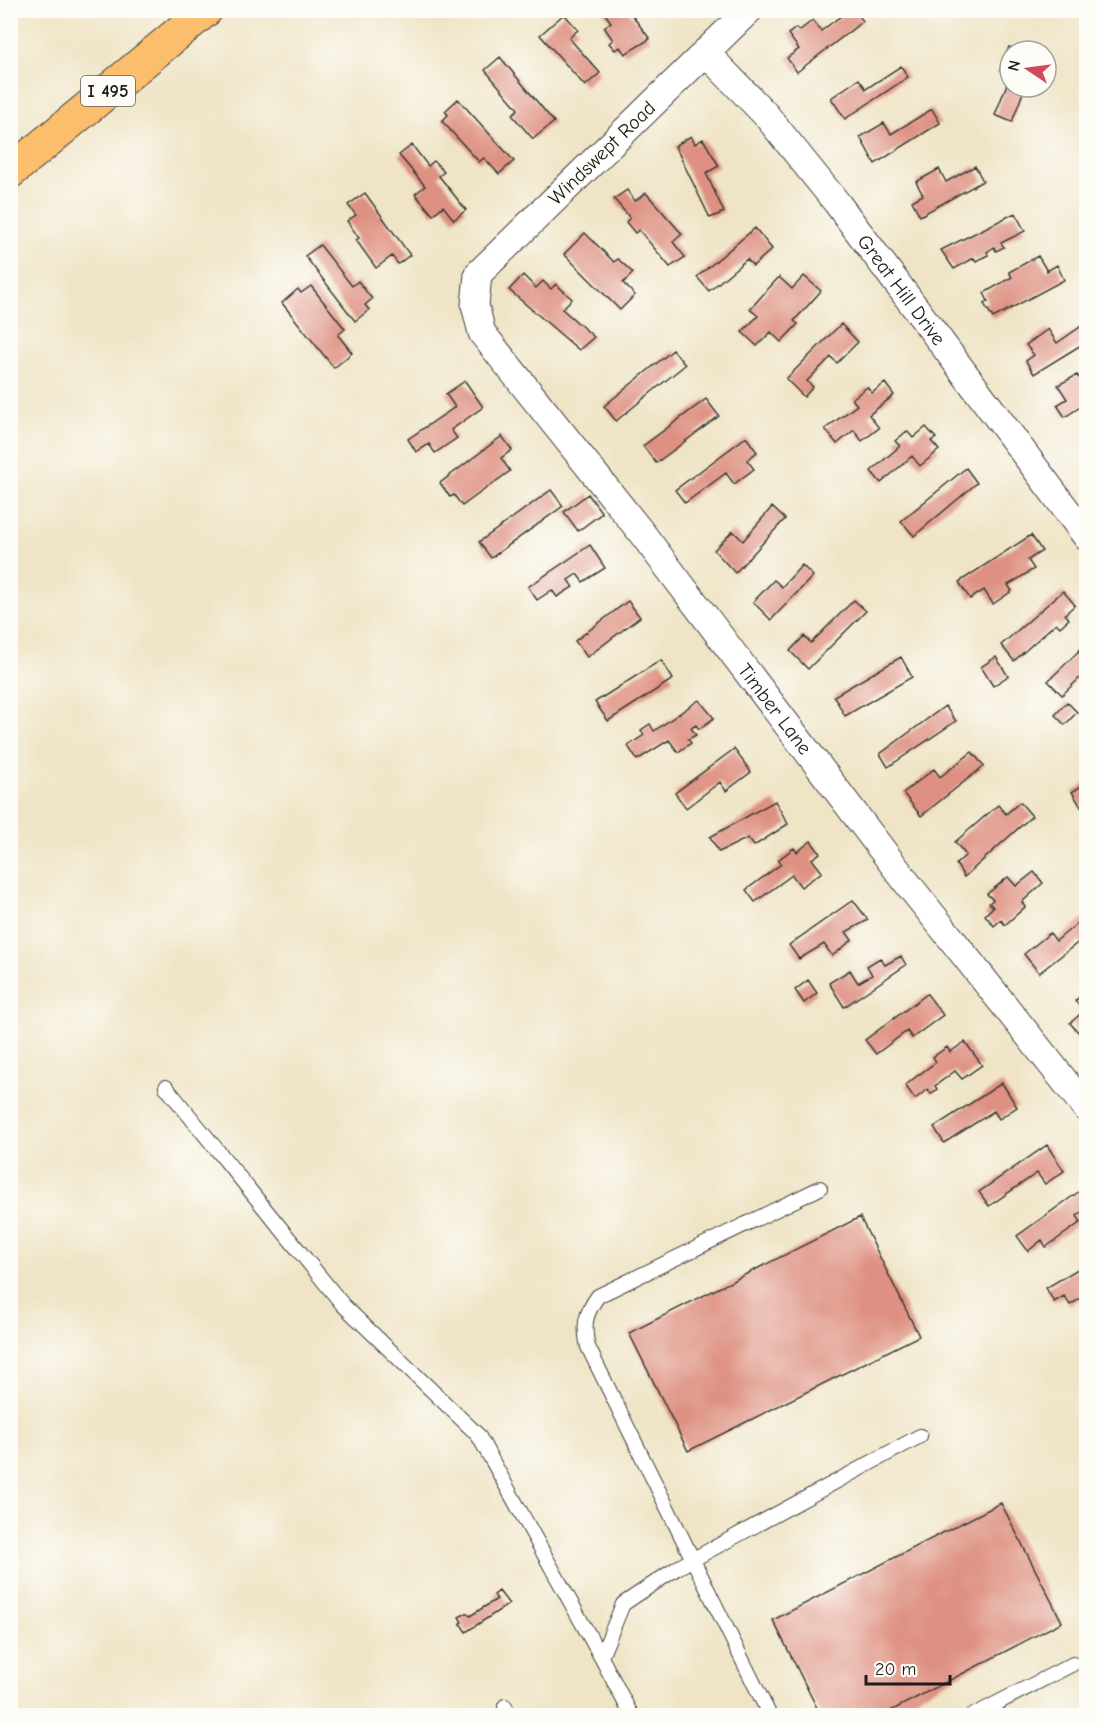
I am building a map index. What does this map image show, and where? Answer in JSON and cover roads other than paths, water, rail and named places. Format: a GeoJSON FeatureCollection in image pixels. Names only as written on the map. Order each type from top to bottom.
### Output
{"type":"FeatureCollection","features":[{"type":"Feature","properties":{"kind":"highway","name":"I 495"},"geometry":{"type":"LineString","coordinates":[[10,172],[206,10]]}},
{"type":"Feature","properties":{"kind":"street","name":"Windswept Road"},"geometry":{"type":"LineString","coordinates":[[475,305],[478,274],[749,10]]}},
{"type":"Feature","properties":{"kind":"street","name":"Great Hill Drive"},"geometry":{"type":"LineString","coordinates":[[705,52],[766,116],[837,203],[1086,536]]}},
{"type":"Feature","properties":{"kind":"street","name":"Timber Lane"},"geometry":{"type":"LineString","coordinates":[[475,305],[482,333],[641,532],[911,888],[1086,1108]]}},
{"type":"Feature","properties":{"kind":"lane"},"geometry":{"type":"LineString","coordinates":[[166,1087],[343,1305],[478,1435],[632,1716]]}},
{"type":"Feature","properties":{"kind":"lane"},"geometry":{"type":"LineString","coordinates":[[770,1716],[588,1347],[584,1330],[589,1309],[598,1296],[820,1188]]}},
{"type":"Feature","properties":{"kind":"lane"},"geometry":{"type":"LineString","coordinates":[[601,1657],[623,1604],[693,1559],[920,1436]]}},
{"type":"Feature","properties":{"kind":"lane"},"geometry":{"type":"LineString","coordinates":[[972,1716],[1073,1664]]}}]}
